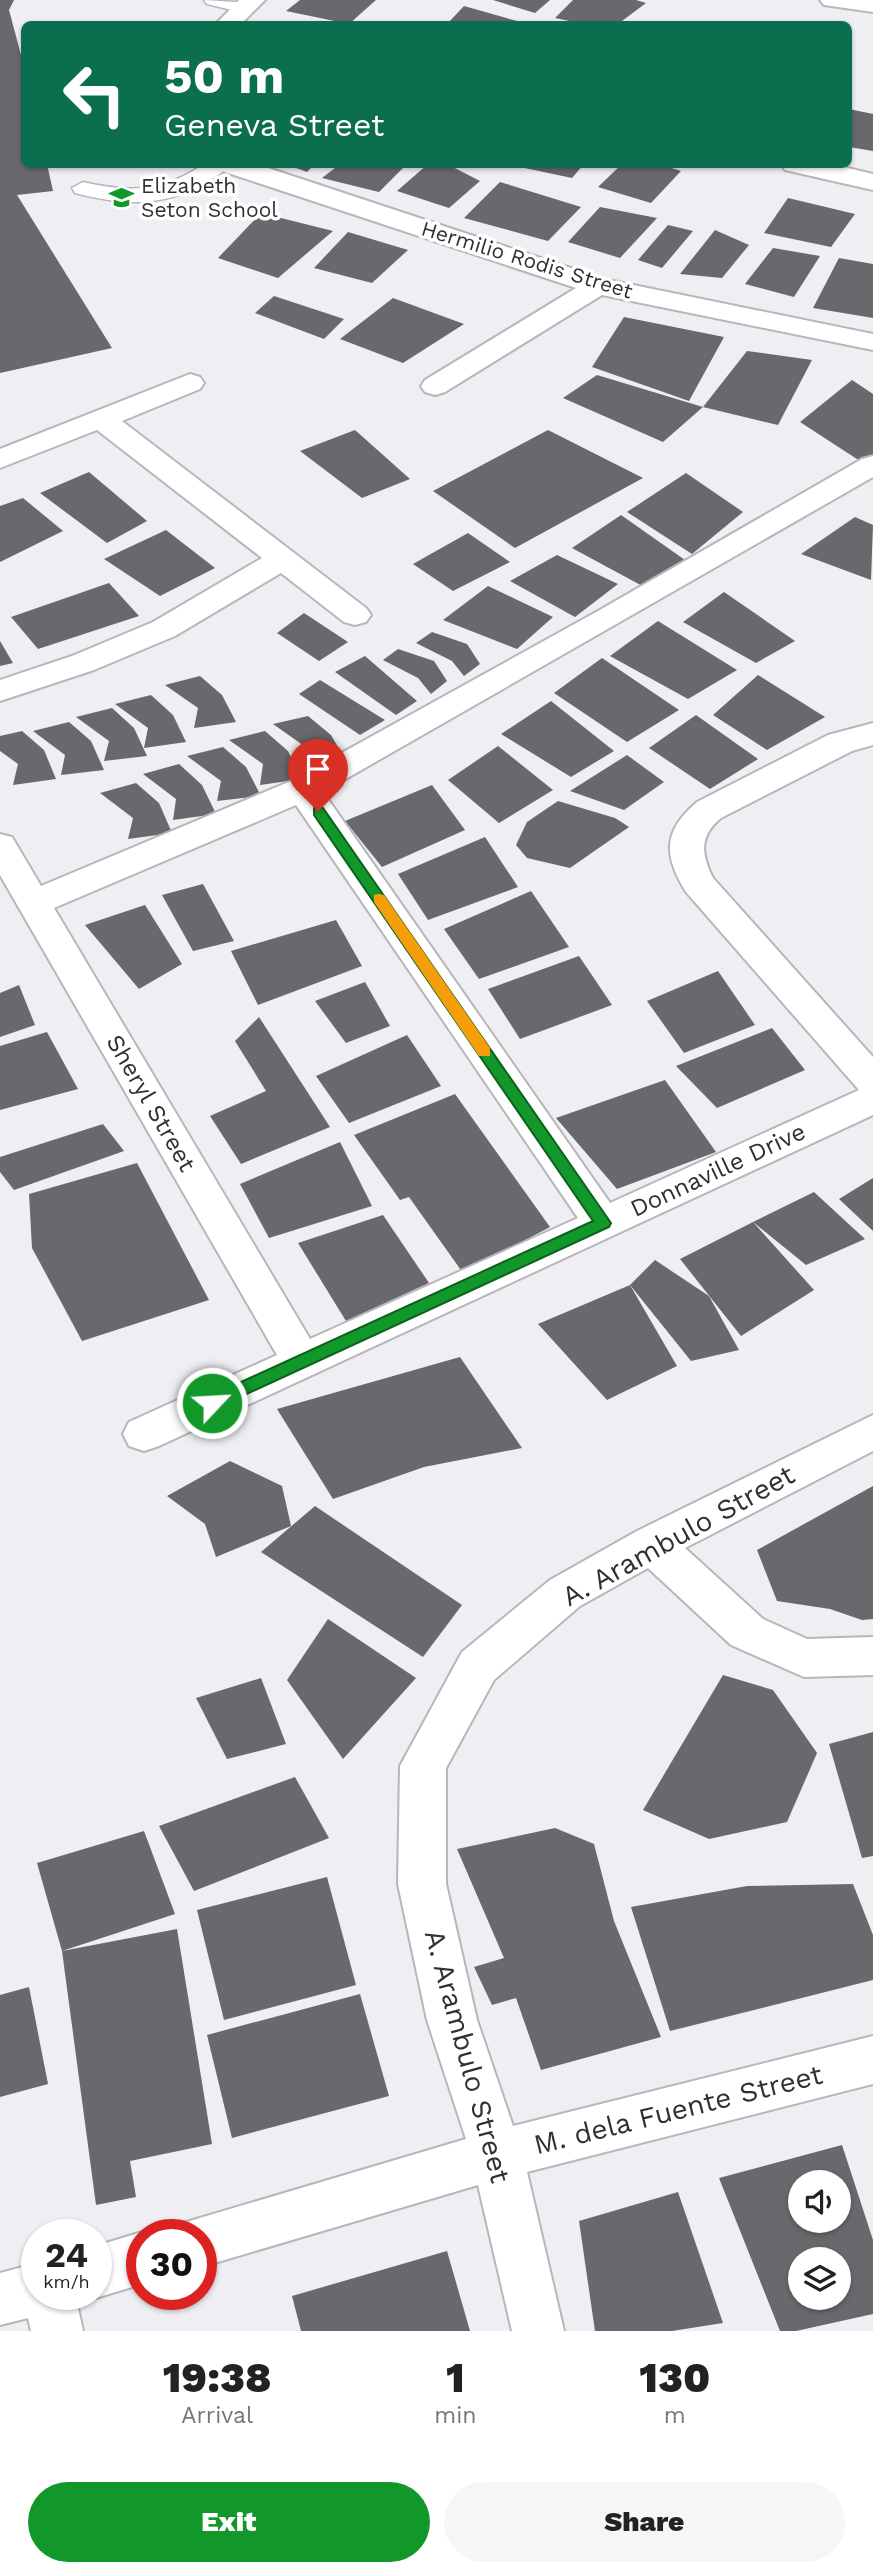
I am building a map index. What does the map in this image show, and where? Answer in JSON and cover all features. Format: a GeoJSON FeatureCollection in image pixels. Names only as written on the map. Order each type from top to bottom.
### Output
{"type":"FeatureCollection","features":[{"type":"Feature","properties":{"kind":"street"},"geometry":{"type":"LineString","coordinates":[[832,0],[873,5]]}},
{"type":"Feature","properties":{"kind":"street","name":"Hermilio Rodis Street"},"geometry":{"type":"LineString","coordinates":[[240,168],[598,286],[873,342]]}},
{"type":"Feature","properties":{"kind":"street"},"geometry":{"type":"LineString","coordinates":[[812,168],[873,182]]}},
{"type":"Feature","properties":{"kind":"street"},"geometry":{"type":"LineString","coordinates":[[435,386],[598,286]]}},
{"type":"Feature","properties":{"kind":"street"},"geometry":{"type":"LineString","coordinates":[[0,459],[190,383]]}},
{"type":"Feature","properties":{"kind":"street"},"geometry":{"type":"LineString","coordinates":[[101,419],[355,615]]}},
{"type":"Feature","properties":{"kind":"street"},"geometry":{"type":"LineString","coordinates":[[33,903],[303,789],[621,611],[873,465]]}},
{"type":"Feature","properties":{"kind":"street"},"geometry":{"type":"LineString","coordinates":[[839,484],[873,498]]}},
{"type":"Feature","properties":{"kind":"street"},"geometry":{"type":"LineString","coordinates":[[0,691],[83,663],[164,629],[283,559]]}},
{"type":"Feature","properties":{"kind":"street"},"geometry":{"type":"LineString","coordinates":[[873,734],[840,743],[709,810],[693,822],[685,839],[687,862],[698,884],[873,1081]]}},
{"type":"Feature","properties":{"kind":"street"},"geometry":{"type":"LineString","coordinates":[[303,789],[603,1223]]}},
{"type":"Feature","properties":{"kind":"street","name":"Sheryl Street"},"geometry":{"type":"LineString","coordinates":[[0,845],[302,1361]]}},
{"type":"Feature","properties":{"kind":"street","name":"Donnaville Drive"},"geometry":{"type":"LineString","coordinates":[[144,1434],[873,1099]]}},
{"type":"Feature","properties":{"kind":"street","name":"A. Arambulo Street"},"geometry":{"type":"LineString","coordinates":[[538,2331],[497,2155],[452,2020],[422,1884],[423,1766],[478,1666],[565,1593],[652,1544],[873,1432]]}},
{"type":"Feature","properties":{"kind":"street"},"geometry":{"type":"LineString","coordinates":[[652,1544],[747,1632],[804,1658],[873,1656]]}},
{"type":"Feature","properties":{"kind":"street","name":"M. dela Fuente Street"},"geometry":{"type":"LineString","coordinates":[[217,2236],[497,2155],[873,2060]]}},
{"type":"Feature","properties":{"kind":"street"},"geometry":{"type":"LineString","coordinates":[[0,2299],[21,2293]]}},
{"type":"Feature","properties":{"kind":"street"},"geometry":{"type":"LineString","coordinates":[[52,2310],[57,2331]]}},
{"type":"Feature","properties":{"kind":"lane"},"geometry":{"type":"LineString","coordinates":[[214,0],[242,15]]}},
{"type":"Feature","properties":{"kind":"lane"},"geometry":{"type":"LineString","coordinates":[[83,188],[112,197],[151,197],[187,185],[213,168]]}},
{"type":"Feature","properties":{"kind":"building"},"geometry":{"type":"Polygon","coordinates":[[[0,0],[14,0],[9,10],[21,55],[21,168],[48,168],[53,191],[17,195],[112,348],[0,373],[0,0]]]}},
{"type":"Feature","properties":{"kind":"building"},"geometry":{"type":"Polygon","coordinates":[[[300,0],[376,0],[352,21],[334,21],[286,11],[300,0]]]}},
{"type":"Feature","properties":{"kind":"building"},"geometry":{"type":"Polygon","coordinates":[[[493,0],[550,0],[535,13],[493,0]]]}},
{"type":"Feature","properties":{"kind":"building"},"geometry":{"type":"Polygon","coordinates":[[[573,0],[636,0],[646,3],[622,21],[570,21],[555,18],[573,0]]]}},
{"type":"Feature","properties":{"kind":"building"},"geometry":{"type":"Polygon","coordinates":[[[464,6],[517,21],[450,21],[464,6]]]}},
{"type":"Feature","properties":{"kind":"building"},"geometry":{"type":"Polygon","coordinates":[[[852,110],[873,114],[873,151],[852,148],[852,110]]]}},
{"type":"Feature","properties":{"kind":"building"},"geometry":{"type":"Polygon","coordinates":[[[335,168],[403,168],[379,192],[322,178],[335,168]]]}},
{"type":"Feature","properties":{"kind":"building"},"geometry":{"type":"Polygon","coordinates":[[[423,168],[455,168],[480,181],[449,208],[397,191],[423,168]]]}},
{"type":"Feature","properties":{"kind":"building"},"geometry":{"type":"Polygon","coordinates":[[[525,168],[581,168],[572,178],[525,168]]]}},
{"type":"Feature","properties":{"kind":"building"},"geometry":{"type":"Polygon","coordinates":[[[618,168],[672,168],[681,171],[651,203],[598,187],[618,168]]]}},
{"type":"Feature","properties":{"kind":"building"},"geometry":{"type":"Polygon","coordinates":[[[500,182],[581,207],[548,241],[464,218],[500,182]]]}},
{"type":"Feature","properties":{"kind":"building"},"geometry":{"type":"Polygon","coordinates":[[[788,198],[855,214],[831,247],[764,233],[788,198]]]}},
{"type":"Feature","properties":{"kind":"building"},"geometry":{"type":"Polygon","coordinates":[[[600,207],[657,218],[620,258],[568,242],[600,207]]]}},
{"type":"Feature","properties":{"kind":"building"},"geometry":{"type":"Polygon","coordinates":[[[261,213],[333,231],[278,278],[218,258],[261,213]]]}},
{"type":"Feature","properties":{"kind":"building"},"geometry":{"type":"Polygon","coordinates":[[[668,225],[693,231],[662,268],[638,260],[668,225]]]}},
{"type":"Feature","properties":{"kind":"building"},"geometry":{"type":"Polygon","coordinates":[[[715,230],[749,245],[722,278],[680,274],[715,230]]]}},
{"type":"Feature","properties":{"kind":"building"},"geometry":{"type":"Polygon","coordinates":[[[348,232],[408,250],[372,283],[314,268],[348,232]]]}},
{"type":"Feature","properties":{"kind":"building"},"geometry":{"type":"Polygon","coordinates":[[[773,248],[820,256],[794,297],[745,284],[773,248]]]}},
{"type":"Feature","properties":{"kind":"building"},"geometry":{"type":"Polygon","coordinates":[[[839,258],[873,264],[873,318],[813,308],[839,258]]]}},
{"type":"Feature","properties":{"kind":"building"},"geometry":{"type":"Polygon","coordinates":[[[274,296],[344,319],[324,339],[255,313],[274,296]]]}},
{"type":"Feature","properties":{"kind":"building"},"geometry":{"type":"Polygon","coordinates":[[[393,298],[464,324],[403,363],[340,339],[393,298]]]}},
{"type":"Feature","properties":{"kind":"building"},"geometry":{"type":"Polygon","coordinates":[[[624,317],[724,337],[689,401],[592,367],[624,317]]]}},
{"type":"Feature","properties":{"kind":"building"},"geometry":{"type":"Polygon","coordinates":[[[747,351],[812,360],[778,425],[703,407],[747,351]]]}},
{"type":"Feature","properties":{"kind":"building"},"geometry":{"type":"Polygon","coordinates":[[[597,375],[703,407],[663,442],[563,398],[597,375]]]}},
{"type":"Feature","properties":{"kind":"building"},"geometry":{"type":"Polygon","coordinates":[[[852,380],[873,394],[873,456],[860,461],[800,422],[852,380]]]}},
{"type":"Feature","properties":{"kind":"building"},"geometry":{"type":"Polygon","coordinates":[[[355,430],[410,479],[362,498],[300,451],[355,430]]]}},
{"type":"Feature","properties":{"kind":"building"},"geometry":{"type":"Polygon","coordinates":[[[548,430],[643,478],[515,548],[433,491],[548,430]]]}},
{"type":"Feature","properties":{"kind":"building"},"geometry":{"type":"Polygon","coordinates":[[[89,472],[147,521],[107,543],[40,493],[89,472]]]}},
{"type":"Feature","properties":{"kind":"building"},"geometry":{"type":"Polygon","coordinates":[[[686,473],[743,512],[692,554],[627,512],[686,473]]]}},
{"type":"Feature","properties":{"kind":"building"},"geometry":{"type":"Polygon","coordinates":[[[23,498],[63,531],[0,562],[0,506],[23,498]]]}},
{"type":"Feature","properties":{"kind":"building"},"geometry":{"type":"Polygon","coordinates":[[[621,515],[685,560],[646,588],[572,548],[621,515]]]}},
{"type":"Feature","properties":{"kind":"building"},"geometry":{"type":"Polygon","coordinates":[[[855,517],[873,525],[871,580],[801,554],[855,517]]]}},
{"type":"Feature","properties":{"kind":"building"},"geometry":{"type":"Polygon","coordinates":[[[166,530],[215,568],[160,596],[104,559],[166,530]]]}},
{"type":"Feature","properties":{"kind":"building"},"geometry":{"type":"Polygon","coordinates":[[[468,533],[510,562],[453,591],[413,564],[468,533]]]}},
{"type":"Feature","properties":{"kind":"building"},"geometry":{"type":"Polygon","coordinates":[[[557,555],[618,584],[575,617],[510,581],[557,555]]]}},
{"type":"Feature","properties":{"kind":"building"},"geometry":{"type":"Polygon","coordinates":[[[109,583],[139,616],[38,649],[11,617],[109,583]]]}},
{"type":"Feature","properties":{"kind":"building"},"geometry":{"type":"Polygon","coordinates":[[[488,586],[553,617],[517,649],[443,620],[488,586]]]}},
{"type":"Feature","properties":{"kind":"building"},"geometry":{"type":"Polygon","coordinates":[[[724,592],[795,641],[756,663],[683,622],[724,592]]]}},
{"type":"Feature","properties":{"kind":"building"},"geometry":{"type":"Polygon","coordinates":[[[304,613],[348,642],[319,661],[277,633],[304,613]]]}},
{"type":"Feature","properties":{"kind":"building"},"geometry":{"type":"Polygon","coordinates":[[[658,621],[737,670],[688,699],[610,656],[658,621]]]}},
{"type":"Feature","properties":{"kind":"building"},"geometry":{"type":"Polygon","coordinates":[[[432,632],[467,644],[480,664],[464,676],[452,661],[416,643],[432,632]]]}},
{"type":"Feature","properties":{"kind":"building"},"geometry":{"type":"Polygon","coordinates":[[[0,641],[13,663],[0,666],[0,641]]]}},
{"type":"Feature","properties":{"kind":"building"},"geometry":{"type":"Polygon","coordinates":[[[398,649],[434,661],[447,681],[431,694],[418,678],[383,660],[398,649]]]}},
{"type":"Feature","properties":{"kind":"building"},"geometry":{"type":"Polygon","coordinates":[[[365,656],[417,701],[396,715],[335,672],[365,656]]]}},
{"type":"Feature","properties":{"kind":"building"},"geometry":{"type":"Polygon","coordinates":[[[602,658],[679,710],[627,742],[554,693],[602,658]]]}},
{"type":"Feature","properties":{"kind":"building"},"geometry":{"type":"Polygon","coordinates":[[[758,675],[825,717],[767,750],[713,715],[758,675]]]}},
{"type":"Feature","properties":{"kind":"building"},"geometry":{"type":"Polygon","coordinates":[[[200,676],[222,695],[236,722],[194,728],[198,708],[165,685],[200,676]]]}},
{"type":"Feature","properties":{"kind":"building"},"geometry":{"type":"Polygon","coordinates":[[[320,680],[385,720],[360,735],[299,694],[320,680]]]}},
{"type":"Feature","properties":{"kind":"building"},"geometry":{"type":"Polygon","coordinates":[[[151,695],[173,715],[186,742],[144,748],[148,728],[115,704],[151,695]]]}},
{"type":"Feature","properties":{"kind":"building"},"geometry":{"type":"Polygon","coordinates":[[[551,701],[614,751],[571,777],[501,734],[551,701]]]}},
{"type":"Feature","properties":{"kind":"building"},"geometry":{"type":"Polygon","coordinates":[[[112,708],[134,728],[147,756],[104,761],[109,741],[76,717],[112,708]]]}},
{"type":"Feature","properties":{"kind":"building"},"geometry":{"type":"Polygon","coordinates":[[[696,715],[758,759],[710,789],[649,748],[696,715]]]}},
{"type":"Feature","properties":{"kind":"building"},"geometry":{"type":"Polygon","coordinates":[[[308,716],[331,735],[347,763],[305,769],[307,748],[273,724],[308,716]]]}},
{"type":"Feature","properties":{"kind":"building"},"geometry":{"type":"Polygon","coordinates":[[[69,722],[91,741],[104,770],[61,775],[65,755],[33,731],[69,722]]]}},
{"type":"Feature","properties":{"kind":"building"},"geometry":{"type":"Polygon","coordinates":[[[22,731],[44,750],[56,779],[13,785],[18,764],[0,751],[0,736],[22,731]]]}},
{"type":"Feature","properties":{"kind":"building"},"geometry":{"type":"Polygon","coordinates":[[[265,731],[288,751],[302,779],[260,785],[263,764],[229,740],[265,731]]]}},
{"type":"Feature","properties":{"kind":"building"},"geometry":{"type":"Polygon","coordinates":[[[498,746],[553,790],[499,823],[448,780],[498,746]]]}},
{"type":"Feature","properties":{"kind":"building"},"geometry":{"type":"Polygon","coordinates":[[[223,747],[246,767],[261,796],[217,801],[221,781],[187,756],[223,747]]]}},
{"type":"Feature","properties":{"kind":"building"},"geometry":{"type":"Polygon","coordinates":[[[627,755],[664,782],[624,810],[570,791],[627,755]]]}},
{"type":"Feature","properties":{"kind":"building"},"geometry":{"type":"Polygon","coordinates":[[[179,764],[202,785],[216,814],[173,820],[176,799],[143,774],[179,764]]]}},
{"type":"Feature","properties":{"kind":"building"},"geometry":{"type":"Polygon","coordinates":[[[136,783],[159,803],[172,833],[128,839],[133,818],[100,793],[136,783]]]}},
{"type":"Feature","properties":{"kind":"building"},"geometry":{"type":"Polygon","coordinates":[[[432,785],[465,830],[382,867],[345,821],[432,785]]]}},
{"type":"Feature","properties":{"kind":"building"},"geometry":{"type":"Polygon","coordinates":[[[558,801],[615,818],[629,827],[570,868],[527,858],[516,845],[527,822],[558,801]]]}},
{"type":"Feature","properties":{"kind":"building"},"geometry":{"type":"Polygon","coordinates":[[[485,837],[518,887],[428,920],[398,874],[485,837]]]}},
{"type":"Feature","properties":{"kind":"building"},"geometry":{"type":"Polygon","coordinates":[[[203,884],[234,941],[193,951],[162,895],[203,884]]]}},
{"type":"Feature","properties":{"kind":"building"},"geometry":{"type":"Polygon","coordinates":[[[531,891],[569,947],[479,979],[444,929],[531,891]]]}},
{"type":"Feature","properties":{"kind":"building"},"geometry":{"type":"Polygon","coordinates":[[[145,905],[182,964],[139,989],[85,925],[145,905]]]}},
{"type":"Feature","properties":{"kind":"building"},"geometry":{"type":"Polygon","coordinates":[[[336,920],[362,966],[258,1005],[231,951],[336,920]]]}},
{"type":"Feature","properties":{"kind":"building"},"geometry":{"type":"Polygon","coordinates":[[[579,956],[612,1005],[520,1039],[488,989],[579,956]]]}},
{"type":"Feature","properties":{"kind":"building"},"geometry":{"type":"Polygon","coordinates":[[[718,971],[755,1025],[684,1053],[647,1001],[718,971]]]}},
{"type":"Feature","properties":{"kind":"building"},"geometry":{"type":"Polygon","coordinates":[[[365,982],[390,1026],[346,1043],[315,1001],[365,982]]]}},
{"type":"Feature","properties":{"kind":"building"},"geometry":{"type":"Polygon","coordinates":[[[19,985],[35,1025],[0,1037],[0,993],[19,985]]]}},
{"type":"Feature","properties":{"kind":"building"},"geometry":{"type":"Polygon","coordinates":[[[259,1017],[330,1127],[241,1164],[210,1116],[266,1091],[235,1041],[259,1017]]]}},
{"type":"Feature","properties":{"kind":"building"},"geometry":{"type":"Polygon","coordinates":[[[772,1028],[805,1070],[717,1108],[676,1066],[772,1028]]]}},
{"type":"Feature","properties":{"kind":"building"},"geometry":{"type":"Polygon","coordinates":[[[47,1032],[78,1089],[0,1110],[0,1046],[47,1032]]]}},
{"type":"Feature","properties":{"kind":"building"},"geometry":{"type":"Polygon","coordinates":[[[407,1035],[441,1086],[349,1123],[316,1076],[407,1035]]]}},
{"type":"Feature","properties":{"kind":"building"},"geometry":{"type":"Polygon","coordinates":[[[665,1080],[716,1152],[617,1189],[556,1118],[665,1080]]]}},
{"type":"Feature","properties":{"kind":"building"},"geometry":{"type":"Polygon","coordinates":[[[455,1094],[550,1227],[463,1273],[409,1197],[400,1200],[354,1135],[455,1094]]]}},
{"type":"Feature","properties":{"kind":"building"},"geometry":{"type":"Polygon","coordinates":[[[103,1124],[124,1151],[14,1190],[0,1172],[0,1157],[103,1124]]]}},
{"type":"Feature","properties":{"kind":"building"},"geometry":{"type":"Polygon","coordinates":[[[340,1142],[372,1206],[269,1238],[240,1184],[340,1142]]]}},
{"type":"Feature","properties":{"kind":"building"},"geometry":{"type":"Polygon","coordinates":[[[137,1163],[209,1300],[82,1341],[32,1248],[29,1194],[137,1163]]]}},
{"type":"Feature","properties":{"kind":"building"},"geometry":{"type":"Polygon","coordinates":[[[873,1178],[873,1231],[839,1199],[873,1178]]]}},
{"type":"Feature","properties":{"kind":"building"},"geometry":{"type":"Polygon","coordinates":[[[814,1192],[865,1239],[806,1265],[753,1222],[814,1192]]]}},
{"type":"Feature","properties":{"kind":"building"},"geometry":{"type":"Polygon","coordinates":[[[383,1215],[429,1283],[346,1321],[298,1243],[383,1215]]]}},
{"type":"Feature","properties":{"kind":"building"},"geometry":{"type":"Polygon","coordinates":[[[753,1222],[814,1290],[741,1336],[680,1259],[753,1222]]]}},
{"type":"Feature","properties":{"kind":"building"},"geometry":{"type":"Polygon","coordinates":[[[655,1260],[709,1296],[739,1350],[691,1361],[630,1285],[655,1260]]]}},
{"type":"Feature","properties":{"kind":"building"},"geometry":{"type":"Polygon","coordinates":[[[630,1285],[677,1366],[607,1400],[538,1324],[630,1285]]]}},
{"type":"Feature","properties":{"kind":"building"},"geometry":{"type":"Polygon","coordinates":[[[460,1357],[522,1448],[424,1467],[333,1499],[277,1409],[460,1357]]]}},
{"type":"Feature","properties":{"kind":"building"},"geometry":{"type":"Polygon","coordinates":[[[230,1461],[282,1486],[291,1526],[216,1557],[205,1524],[167,1496],[230,1461]]]}},
{"type":"Feature","properties":{"kind":"building"},"geometry":{"type":"Polygon","coordinates":[[[873,1486],[873,1619],[862,1620],[830,1609],[777,1601],[757,1550],[873,1486]]]}},
{"type":"Feature","properties":{"kind":"building"},"geometry":{"type":"Polygon","coordinates":[[[315,1506],[462,1605],[423,1657],[261,1552],[315,1506]]]}},
{"type":"Feature","properties":{"kind":"building"},"geometry":{"type":"Polygon","coordinates":[[[328,1619],[416,1678],[343,1759],[287,1680],[328,1619]]]}},
{"type":"Feature","properties":{"kind":"building"},"geometry":{"type":"Polygon","coordinates":[[[723,1675],[773,1690],[817,1753],[787,1822],[709,1839],[643,1810],[723,1675]]]}},
{"type":"Feature","properties":{"kind":"building"},"geometry":{"type":"Polygon","coordinates":[[[261,1678],[286,1744],[227,1759],[196,1698],[261,1678]]]}},
{"type":"Feature","properties":{"kind":"building"},"geometry":{"type":"Polygon","coordinates":[[[873,1732],[873,1856],[862,1858],[829,1744],[873,1732]]]}},
{"type":"Feature","properties":{"kind":"building"},"geometry":{"type":"Polygon","coordinates":[[[295,1777],[329,1838],[194,1891],[159,1826],[295,1777]]]}},
{"type":"Feature","properties":{"kind":"building"},"geometry":{"type":"Polygon","coordinates":[[[555,1828],[594,1844],[614,1921],[661,2037],[541,2070],[516,1998],[492,2005],[474,1967],[504,1958],[457,1849],[555,1828]]]}},
{"type":"Feature","properties":{"kind":"building"},"geometry":{"type":"Polygon","coordinates":[[[144,1831],[175,1914],[62,1951],[37,1863],[144,1831]]]}},
{"type":"Feature","properties":{"kind":"building"},"geometry":{"type":"Polygon","coordinates":[[[327,1877],[356,1985],[224,2020],[197,1910],[327,1877]]]}},
{"type":"Feature","properties":{"kind":"building"},"geometry":{"type":"Polygon","coordinates":[[[853,1884],[873,1935],[873,1980],[670,2031],[631,1907],[747,1886],[853,1884]]]}},
{"type":"Feature","properties":{"kind":"building"},"geometry":{"type":"Polygon","coordinates":[[[177,1929],[212,2144],[130,2161],[136,2197],[96,2205],[62,1951],[177,1929]]]}},
{"type":"Feature","properties":{"kind":"building"},"geometry":{"type":"Polygon","coordinates":[[[29,1987],[48,2084],[0,2097],[0,1995],[29,1987]]]}},
{"type":"Feature","properties":{"kind":"building"},"geometry":{"type":"Polygon","coordinates":[[[360,1994],[389,2096],[232,2138],[207,2035],[360,1994]]]}},
{"type":"Feature","properties":{"kind":"building"},"geometry":{"type":"Polygon","coordinates":[[[842,2145],[850,2170],[788,2170],[788,2233],[851,2233],[851,2173],[873,2240],[873,2314],[796,2331],[780,2331],[719,2178],[842,2145]]]}},
{"type":"Feature","properties":{"kind":"building"},"geometry":{"type":"Polygon","coordinates":[[[678,2192],[723,2323],[672,2331],[595,2331],[579,2221],[678,2192]]]}},
{"type":"Feature","properties":{"kind":"building"},"geometry":{"type":"Polygon","coordinates":[[[447,2251],[470,2331],[301,2331],[292,2296],[447,2251]]]}},
{"type":"Feature","properties":{"kind":"slow traffic"},"geometry":{"type":"LineString","coordinates":[[379,899],[484,1052]]}},
{"type":"Feature","properties":{"kind":"place","name":"Elizabeth Seton School"},"geometry":{"type":"Point","coordinates":[121,198]}},
{"type":"Feature","properties":{"kind":"route"},"geometry":{"type":"LineString","coordinates":[[212,1403],[603,1223],[318,811]]}}]}
